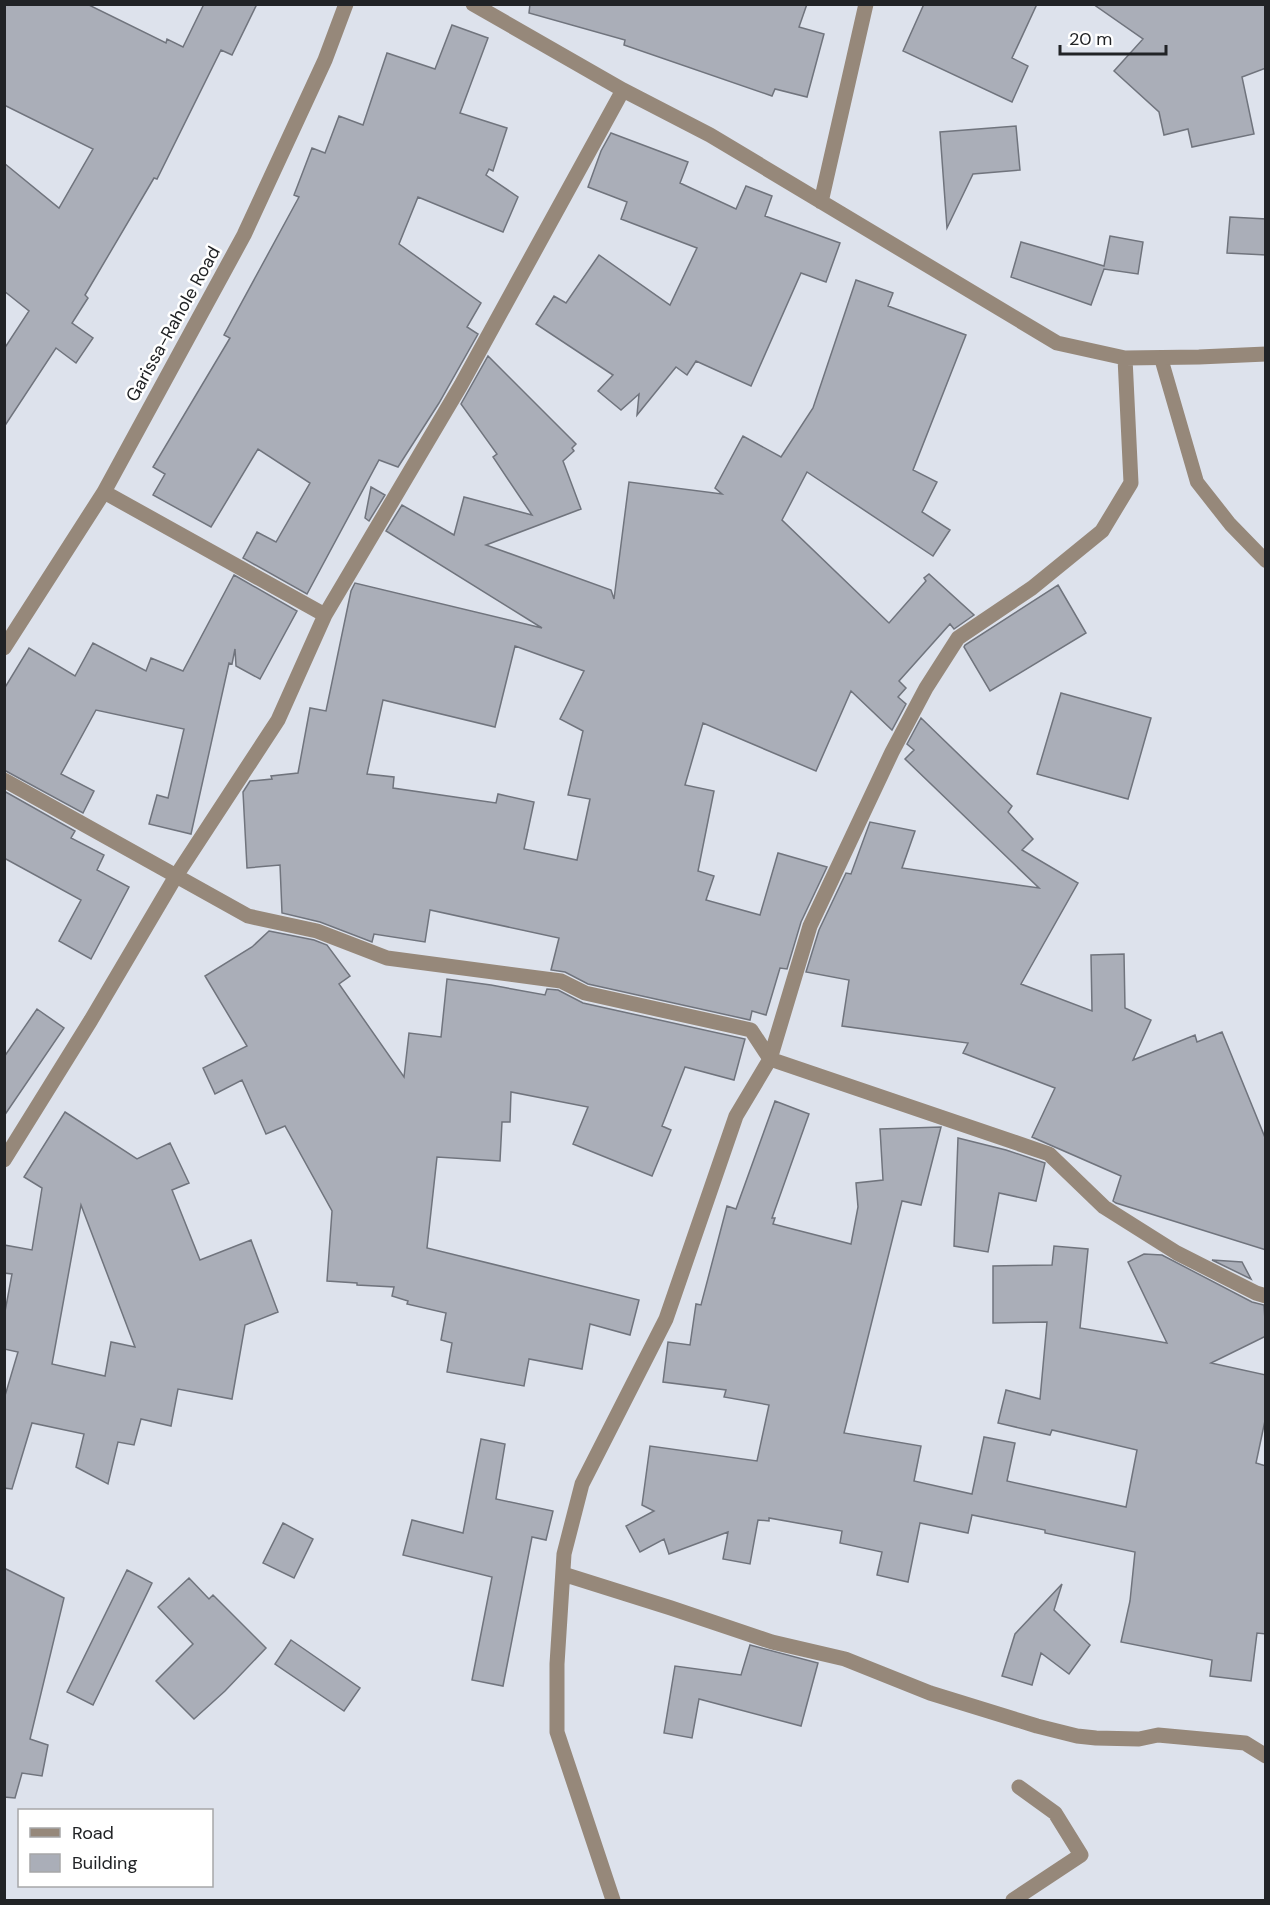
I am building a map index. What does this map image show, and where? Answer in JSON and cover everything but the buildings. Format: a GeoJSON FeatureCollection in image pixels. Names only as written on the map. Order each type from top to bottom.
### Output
{"type":"FeatureCollection","features":[{"type":"Feature","properties":{"kind":"street","name":"Garissa-Rahole Road"},"geometry":{"type":"LineString","coordinates":[[4,648],[104,492],[244,235],[326,60],[346,4]]}},
{"type":"Feature","properties":{"kind":"street"},"geometry":{"type":"LineString","coordinates":[[473,4],[623,90],[710,135],[1057,343],[1125,358],[1266,354]]}},
{"type":"Feature","properties":{"kind":"street"},"geometry":{"type":"LineString","coordinates":[[821,202],[866,4]]}},
{"type":"Feature","properties":{"kind":"street"},"geometry":{"type":"LineString","coordinates":[[4,1160],[91,1020],[176,876],[278,720],[325,615],[461,385],[623,90]]}},
{"type":"Feature","properties":{"kind":"street"},"geometry":{"type":"LineString","coordinates":[[613,1900],[557,1732],[557,1664],[564,1554],[582,1484],[666,1319],[736,1116],[770,1059],[810,926],[892,752],[958,638],[1032,588],[1102,531],[1131,483],[1125,358]]}},
{"type":"Feature","properties":{"kind":"street"},"geometry":{"type":"LineString","coordinates":[[104,492],[325,615]]}},
{"type":"Feature","properties":{"kind":"street"},"geometry":{"type":"LineString","coordinates":[[4,780],[248,916],[317,931],[387,958],[561,981],[585,993],[751,1030],[770,1059],[1049,1154],[1104,1207],[1177,1253],[1266,1296]]}},
{"type":"Feature","properties":{"kind":"street"},"geometry":{"type":"LineString","coordinates":[[563,1574],[772,1642],[844,1659],[930,1693],[1077,1736],[1139,1739],[1158,1736],[1245,1743],[1266,1756]]}},
{"type":"Feature","properties":{"kind":"street"},"geometry":{"type":"LineString","coordinates":[[1013,1900],[1081,1855],[1055,1813],[1019,1787]]}},
{"type":"Feature","properties":{"kind":"lane"},"geometry":{"type":"LineString","coordinates":[[1161,358],[1197,482],[1230,524],[1266,561]]}}]}
